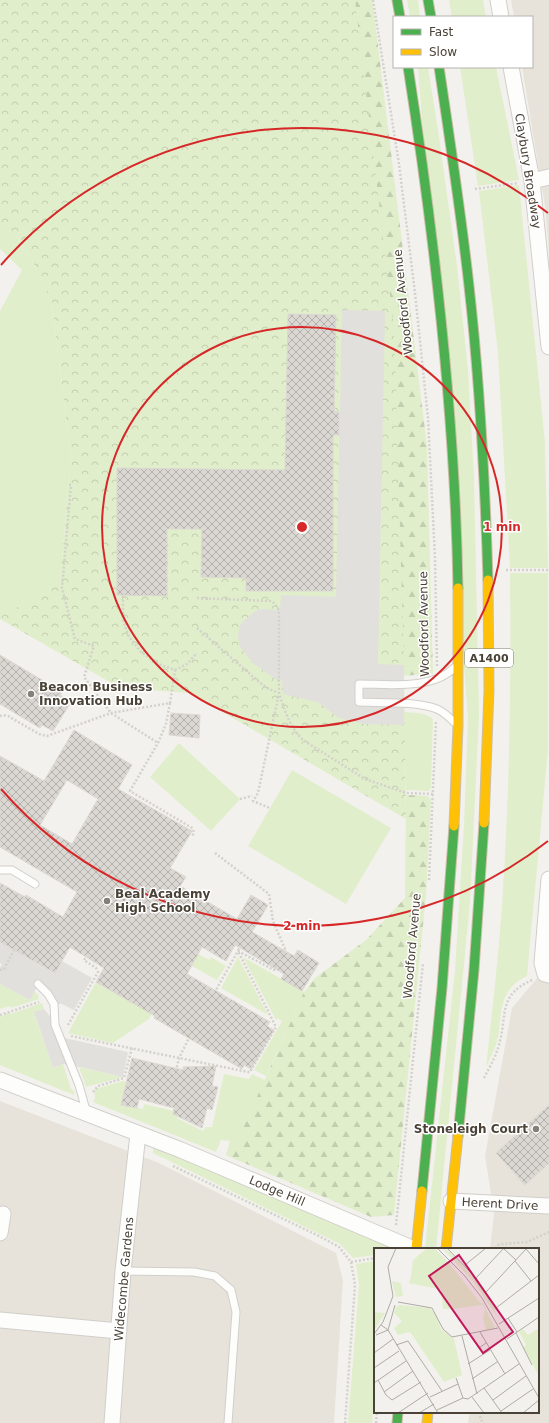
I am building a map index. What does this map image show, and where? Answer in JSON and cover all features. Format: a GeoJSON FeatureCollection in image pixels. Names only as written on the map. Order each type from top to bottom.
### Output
{"type":"FeatureCollection","features":[{"type":"Feature","properties":{"kind":"highway"},"geometry":{"type":"LineString","coordinates":[[397,0],[400,16]]}},
{"type":"Feature","properties":{"kind":"highway"},"geometry":{"type":"LineString","coordinates":[[428,0],[431,16]]}},
{"type":"Feature","properties":{"kind":"highway","name":"A1400"},"geometry":{"type":"LineString","coordinates":[[408,68],[423,160],[439,291],[450,416],[458,556],[459,664],[454,832],[444,964],[415,1248]]}},
{"type":"Feature","properties":{"kind":"highway","name":"A1400"},"geometry":{"type":"LineString","coordinates":[[439,68],[453,154],[470,287],[480,412],[488,553],[489,691],[483,849],[475,967],[446,1248]]}},
{"type":"Feature","properties":{"kind":"highway"},"geometry":{"type":"LineString","coordinates":[[397,1423],[398,1413]]}},
{"type":"Feature","properties":{"kind":"highway"},"geometry":{"type":"LineString","coordinates":[[427,1423],[428,1413]]}},
{"type":"Feature","properties":{"kind":"street"},"geometry":{"type":"LineString","coordinates":[[498,0],[501,16]]}},
{"type":"Feature","properties":{"kind":"street","name":"Claybury Broadway"},"geometry":{"type":"LineString","coordinates":[[511,68],[532,181],[549,347]]}},
{"type":"Feature","properties":{"kind":"street"},"geometry":{"type":"LineString","coordinates":[[532,181],[549,178]]}},
{"type":"Feature","properties":{"kind":"street"},"geometry":{"type":"LineString","coordinates":[[547,974],[542,963],[549,879]]}},
{"type":"Feature","properties":{"kind":"street","name":"Lodge Hill"},"geometry":{"type":"LineString","coordinates":[[0,1080],[85,1108],[138,1134],[188,1153],[412,1248]]}},
{"type":"Feature","properties":{"kind":"street","name":"Widecombe Gardens"},"geometry":{"type":"LineString","coordinates":[[112,1423],[123,1271],[138,1134]]}},
{"type":"Feature","properties":{"kind":"street","name":"Herent Drive"},"geometry":{"type":"LineString","coordinates":[[451,1201],[549,1206]]}},
{"type":"Feature","properties":{"kind":"street"},"geometry":{"type":"LineString","coordinates":[[0,1233],[3,1214]]}},
{"type":"Feature","properties":{"kind":"street"},"geometry":{"type":"LineString","coordinates":[[0,1320],[119,1331]]}},
{"type":"Feature","properties":{"kind":"lane"},"geometry":{"type":"LineString","coordinates":[[458,726],[446,714],[421,705],[359,702],[359,684],[422,683],[448,675],[459,664]]}},
{"type":"Feature","properties":{"kind":"lane"},"geometry":{"type":"LineString","coordinates":[[0,870],[12,870],[35,884]]}},
{"type":"Feature","properties":{"kind":"lane"},"geometry":{"type":"LineString","coordinates":[[38,984],[48,994],[54,1004],[55,1025],[79,1085],[85,1108]]}},
{"type":"Feature","properties":{"kind":"lane"},"geometry":{"type":"LineString","coordinates":[[123,1271],[194,1272],[215,1276],[231,1290],[236,1312],[228,1423]]}},
{"type":"Feature","properties":{"kind":"path","name":"Woodford Avenue"},"geometry":{"type":"LineString","coordinates":[[373,0],[403,194],[427,410],[435,558],[437,679]]}},
{"type":"Feature","properties":{"kind":"path"},"geometry":{"type":"LineString","coordinates":[[475,190],[506,185]]}},
{"type":"Feature","properties":{"kind":"path"},"geometry":{"type":"LineString","coordinates":[[69,485],[62,588],[75,639],[94,646],[84,677],[111,713],[158,743]]}},
{"type":"Feature","properties":{"kind":"path"},"geometry":{"type":"LineString","coordinates":[[506,570],[549,570]]}},
{"type":"Feature","properties":{"kind":"path"},"geometry":{"type":"LineString","coordinates":[[123,595],[123,621],[129,637],[141,652],[158,664],[175,670],[187,664],[197,653]]}},
{"type":"Feature","properties":{"kind":"path"},"geometry":{"type":"LineString","coordinates":[[197,598],[270,601],[277,606],[279,618],[279,693],[258,793],[253,801],[270,808]]}},
{"type":"Feature","properties":{"kind":"path"},"geometry":{"type":"LineString","coordinates":[[197,628],[259,682],[269,689],[279,693],[294,731],[303,740],[365,779],[406,793],[433,794]]}},
{"type":"Feature","properties":{"kind":"path"},"geometry":{"type":"LineString","coordinates":[[175,670],[166,724],[158,743],[130,791],[192,828],[194,832],[192,837]]}},
{"type":"Feature","properties":{"kind":"path"},"geometry":{"type":"LineString","coordinates":[[0,716],[8,716],[39,734],[47,736],[111,713],[170,703]]}},
{"type":"Feature","properties":{"kind":"path","name":"Woodford Avenue"},"geometry":{"type":"LineString","coordinates":[[429,882],[437,710]]}},
{"type":"Feature","properties":{"kind":"path"},"geometry":{"type":"LineString","coordinates":[[240,799],[252,796]]}},
{"type":"Feature","properties":{"kind":"path"},"geometry":{"type":"LineString","coordinates":[[215,853],[269,894],[273,921],[286,949],[274,970],[238,949]]}},
{"type":"Feature","properties":{"kind":"path"},"geometry":{"type":"LineString","coordinates":[[216,990],[238,949]]}},
{"type":"Feature","properties":{"kind":"path"},"geometry":{"type":"LineString","coordinates":[[67,1033],[70,1035],[250,1072],[276,1030],[275,1024],[238,949]]}},
{"type":"Feature","properties":{"kind":"path"},"geometry":{"type":"LineString","coordinates":[[0,970],[4,969],[14,950]]}},
{"type":"Feature","properties":{"kind":"path","name":"Woodford Avenue"},"geometry":{"type":"LineString","coordinates":[[395,1241],[423,962]]}},
{"type":"Feature","properties":{"kind":"path"},"geometry":{"type":"LineString","coordinates":[[483,1080],[500,1042],[509,996],[522,985],[547,974]]}},
{"type":"Feature","properties":{"kind":"path"},"geometry":{"type":"LineString","coordinates":[[175,1075],[179,1058],[190,1038]]}},
{"type":"Feature","properties":{"kind":"path"},"geometry":{"type":"LineString","coordinates":[[85,1108],[96,1087],[124,1078],[132,1048]]}},
{"type":"Feature","properties":{"kind":"path"},"geometry":{"type":"LineString","coordinates":[[172,1165],[319,1236],[339,1248],[351,1262],[355,1285],[345,1423]]}},
{"type":"Feature","properties":{"kind":"path"},"geometry":{"type":"LineString","coordinates":[[496,1248],[498,1245],[502,1244],[527,1242],[549,1232]]}},
{"type":"Feature","properties":{"kind":"path"},"geometry":{"type":"LineString","coordinates":[[351,1262],[374,1258]]}},
{"type":"Feature","properties":{"kind":"path"},"geometry":{"type":"LineString","coordinates":[[376,1423],[377,1413]]}},
{"type":"Feature","properties":{"kind":"path"},"geometry":{"type":"LineString","coordinates":[[480,1413],[484,1423]]}},
{"type":"Feature","properties":{"kind":"shaded area"},"geometry":{"type":"Polygon","coordinates":[[[511,0],[549,0],[549,252],[545,206],[522,68],[533,68],[533,16],[514,16],[511,0]]]}},
{"type":"Feature","properties":{"kind":"shaded area"},"geometry":{"type":"Polygon","coordinates":[[[342,310],[385,311],[378,664],[404,665],[404,725],[364,724],[339,718],[317,702],[283,694],[282,680],[275,679],[252,662],[240,647],[238,639],[239,627],[243,621],[254,612],[260,609],[280,610],[281,595],[336,597],[342,310]]]}},
{"type":"Feature","properties":{"kind":"shaded area"},"geometry":{"type":"Polygon","coordinates":[[[0,942],[54,973],[62,961],[92,978],[74,1010],[62,1004],[54,1004],[38,985],[30,1000],[0,984],[0,968],[2,964],[0,963],[0,942]]]}},
{"type":"Feature","properties":{"kind":"shaded area"},"geometry":{"type":"Polygon","coordinates":[[[549,964],[549,1423],[468,1423],[470,1413],[539,1413],[539,1248],[490,1248],[494,1213],[485,1156],[512,1008],[549,964]]]}},
{"type":"Feature","properties":{"kind":"shaded area"},"geometry":{"type":"Polygon","coordinates":[[[44,1009],[54,1021],[60,1037],[128,1052],[123,1077],[71,1065],[63,1064],[53,1068],[34,1012],[44,1009]]]}},
{"type":"Feature","properties":{"kind":"shaded area"},"geometry":{"type":"Polygon","coordinates":[[[0,1101],[159,1163],[336,1253],[343,1280],[334,1423],[0,1423],[0,1101]]]}},
{"type":"Feature","properties":{"kind":"green space"},"geometry":{"type":"Polygon","coordinates":[[[0,0],[355,0],[394,329],[404,665],[406,819],[190,693],[120,688],[0,619],[0,617],[60,583],[71,459],[52,303],[31,258],[16,235],[0,224],[0,0]]]}},
{"type":"Feature","properties":{"kind":"green space"},"geometry":{"type":"Polygon","coordinates":[[[339,0],[372,0],[373,5],[427,446],[433,673],[404,676],[339,0]]]}},
{"type":"Feature","properties":{"kind":"green space"},"geometry":{"type":"Polygon","coordinates":[[[407,0],[418,0],[420,16],[410,16],[407,0]]]}},
{"type":"Feature","properties":{"kind":"green space"},"geometry":{"type":"Polygon","coordinates":[[[449,0],[483,0],[486,16],[452,16],[449,0]]]}},
{"type":"Feature","properties":{"kind":"green space"},"geometry":{"type":"Polygon","coordinates":[[[418,68],[428,68],[457,266],[468,370],[474,477],[479,715],[470,903],[436,1248],[425,1248],[455,970],[464,825],[468,718],[418,68]]]}},
{"type":"Feature","properties":{"kind":"green space"},"geometry":{"type":"Polygon","coordinates":[[[460,68],[496,68],[519,180],[478,186],[460,68]]]}},
{"type":"Feature","properties":{"kind":"green space"},"geometry":{"type":"Polygon","coordinates":[[[519,185],[545,442],[548,568],[510,568],[498,353],[479,191],[519,185]]]}},
{"type":"Feature","properties":{"kind":"green space"},"geometry":{"type":"Polygon","coordinates":[[[0,224],[16,235],[31,258],[52,303],[71,459],[60,584],[0,617],[0,311],[22,270],[0,249],[0,224]]]}},
{"type":"Feature","properties":{"kind":"green space"},"geometry":{"type":"Polygon","coordinates":[[[510,573],[548,573],[548,750],[527,976],[517,982],[506,996],[501,1012],[497,1042],[486,1067],[503,896],[508,797],[510,722],[510,573]]]}},
{"type":"Feature","properties":{"kind":"green space"},"geometry":{"type":"Polygon","coordinates":[[[404,712],[423,714],[433,719],[431,788],[428,791],[406,790],[404,712]]]}},
{"type":"Feature","properties":{"kind":"green space"},"geometry":{"type":"Polygon","coordinates":[[[179,743],[240,799],[211,831],[150,777],[179,743]]]}},
{"type":"Feature","properties":{"kind":"green space"},"geometry":{"type":"Polygon","coordinates":[[[292,770],[391,828],[346,904],[248,846],[292,770]]]}},
{"type":"Feature","properties":{"kind":"green space"},"geometry":{"type":"Polygon","coordinates":[[[406,795],[428,796],[431,800],[426,895],[394,1215],[371,1217],[230,1157],[304,992],[315,978],[366,940],[405,898],[406,795]]]}},
{"type":"Feature","properties":{"kind":"green space"},"geometry":{"type":"Polygon","coordinates":[[[191,950],[209,960],[211,957],[226,966],[217,980],[192,966],[195,961],[191,950]]]}},
{"type":"Feature","properties":{"kind":"green space"},"geometry":{"type":"Polygon","coordinates":[[[238,957],[268,1015],[221,988],[238,957]]]}},
{"type":"Feature","properties":{"kind":"green space"},"geometry":{"type":"Polygon","coordinates":[[[243,957],[304,992],[266,1076],[254,1070],[282,1021],[277,1018],[276,1020],[243,957]]]}},
{"type":"Feature","properties":{"kind":"green space"},"geometry":{"type":"Polygon","coordinates":[[[96,982],[152,1014],[149,1019],[113,1043],[68,1033],[96,982]]]}},
{"type":"Feature","properties":{"kind":"green space"},"geometry":{"type":"Polygon","coordinates":[[[0,984],[30,1000],[34,991],[38,995],[39,999],[11,1008],[10,1006],[0,1009],[0,984]]]}},
{"type":"Feature","properties":{"kind":"green space"},"geometry":{"type":"Polygon","coordinates":[[[42,1003],[44,1009],[34,1013],[53,1068],[63,1064],[71,1089],[74,1091],[74,1095],[0,1065],[0,1017],[10,1012],[10,1014],[42,1003]]]}},
{"type":"Feature","properties":{"kind":"green space"},"geometry":{"type":"Polygon","coordinates":[[[79,1067],[123,1077],[86,1087],[79,1067]]]}},
{"type":"Feature","properties":{"kind":"green space"},"geometry":{"type":"Polygon","coordinates":[[[224,1074],[249,1079],[252,1074],[265,1080],[230,1157],[226,1155],[230,1141],[221,1140],[216,1152],[93,1102],[95,1097],[95,1089],[123,1081],[126,1082],[121,1105],[143,1109],[144,1104],[174,1111],[173,1114],[178,1116],[177,1118],[203,1131],[206,1127],[212,1127],[224,1074]]]}},
{"type":"Feature","properties":{"kind":"green space"},"geometry":{"type":"Polygon","coordinates":[[[153,1148],[161,1149],[390,1244],[390,1248],[374,1248],[374,1255],[353,1258],[340,1244],[153,1153],[153,1148]]]}},
{"type":"Feature","properties":{"kind":"green space"},"geometry":{"type":"Polygon","coordinates":[[[374,1261],[374,1404],[372,1423],[348,1423],[359,1285],[356,1264],[374,1261]]]}},
{"type":"Feature","properties":{"kind":"building"},"geometry":{"type":"Polygon","coordinates":[[[288,314],[336,315],[334,411],[339,412],[339,435],[333,435],[333,591],[246,591],[246,578],[201,577],[202,529],[167,529],[167,596],[117,595],[117,468],[285,470],[288,314]]]}},
{"type":"Feature","properties":{"kind":"building","name":"Beacon Business Innovation Hub"},"geometry":{"type":"Polygon","coordinates":[[[0,655],[62,692],[60,695],[71,702],[53,731],[42,725],[40,728],[0,704],[0,655]]]}},
{"type":"Feature","properties":{"kind":"building"},"geometry":{"type":"Polygon","coordinates":[[[171,713],[200,715],[199,738],[169,735],[171,713]]]}},
{"type":"Feature","properties":{"kind":"building","name":"Beal Academy High School"},"geometry":{"type":"Polygon","coordinates":[[[74,730],[132,765],[118,789],[192,831],[170,868],[186,877],[180,886],[237,919],[251,895],[268,905],[252,932],[294,956],[298,950],[319,963],[302,991],[281,979],[284,974],[235,945],[226,961],[202,947],[187,974],[270,1022],[267,1026],[274,1030],[251,1069],[244,1065],[242,1069],[154,1018],[155,1016],[96,982],[104,968],[70,947],[55,973],[0,942],[0,883],[25,897],[26,895],[63,917],[77,892],[0,847],[0,756],[44,781],[74,730]],[[67,780],[40,825],[72,844],[98,799],[67,780]]]}},
{"type":"Feature","properties":{"kind":"building"},"geometry":{"type":"Polygon","coordinates":[[[132,1058],[183,1070],[183,1067],[216,1066],[212,1086],[218,1087],[212,1110],[207,1108],[202,1128],[173,1114],[174,1108],[139,1099],[137,1108],[121,1105],[132,1058]]]}},
{"type":"Feature","properties":{"kind":"building","name":"Stoneleigh Court"},"geometry":{"type":"Polygon","coordinates":[[[549,1105],[549,1163],[525,1185],[496,1153],[549,1105]]]}},
{"type":"Feature","properties":{"kind":"traffic: fast"},"geometry":{"type":"LineString","coordinates":[[397,0],[400,16]]}},
{"type":"Feature","properties":{"kind":"traffic: fast"},"geometry":{"type":"LineString","coordinates":[[428,0],[431,16]]}},
{"type":"Feature","properties":{"kind":"traffic: fast"},"geometry":{"type":"LineString","coordinates":[[408,68],[427,197],[442,327],[453,457],[458,588]]}},
{"type":"Feature","properties":{"kind":"traffic: fast"},"geometry":{"type":"LineString","coordinates":[[439,68],[459,204],[473,323],[482,433],[488,580]]}},
{"type":"Feature","properties":{"kind":"traffic: fast"},"geometry":{"type":"LineString","coordinates":[[458,1136],[474,970],[484,823]]}},
{"type":"Feature","properties":{"kind":"traffic: fast"},"geometry":{"type":"LineString","coordinates":[[422,1191],[442,988],[454,826]]}},
{"type":"Feature","properties":{"kind":"traffic: fast"},"geometry":{"type":"LineString","coordinates":[[397,1423],[398,1413]]}},
{"type":"Feature","properties":{"kind":"traffic: slow"},"geometry":{"type":"LineString","coordinates":[[484,823],[489,690],[488,580]]}},
{"type":"Feature","properties":{"kind":"traffic: slow"},"geometry":{"type":"LineString","coordinates":[[454,826],[458,726],[458,588]]}},
{"type":"Feature","properties":{"kind":"traffic: slow"},"geometry":{"type":"LineString","coordinates":[[446,1248],[458,1136]]}},
{"type":"Feature","properties":{"kind":"traffic: slow"},"geometry":{"type":"LineString","coordinates":[[416,1248],[422,1191]]}},
{"type":"Feature","properties":{"kind":"traffic: slow"},"geometry":{"type":"LineString","coordinates":[[427,1423],[428,1413]]}},
{"type":"Feature","properties":{"kind":"place","name":"Beacon Business Innovation Hub"},"geometry":{"type":"Point","coordinates":[31,694]}},
{"type":"Feature","properties":{"kind":"place","name":"Beal Academy High School"},"geometry":{"type":"Point","coordinates":[107,901]}},
{"type":"Feature","properties":{"kind":"place","name":"Stoneleigh Court"},"geometry":{"type":"Point","coordinates":[536,1129]}}]}
